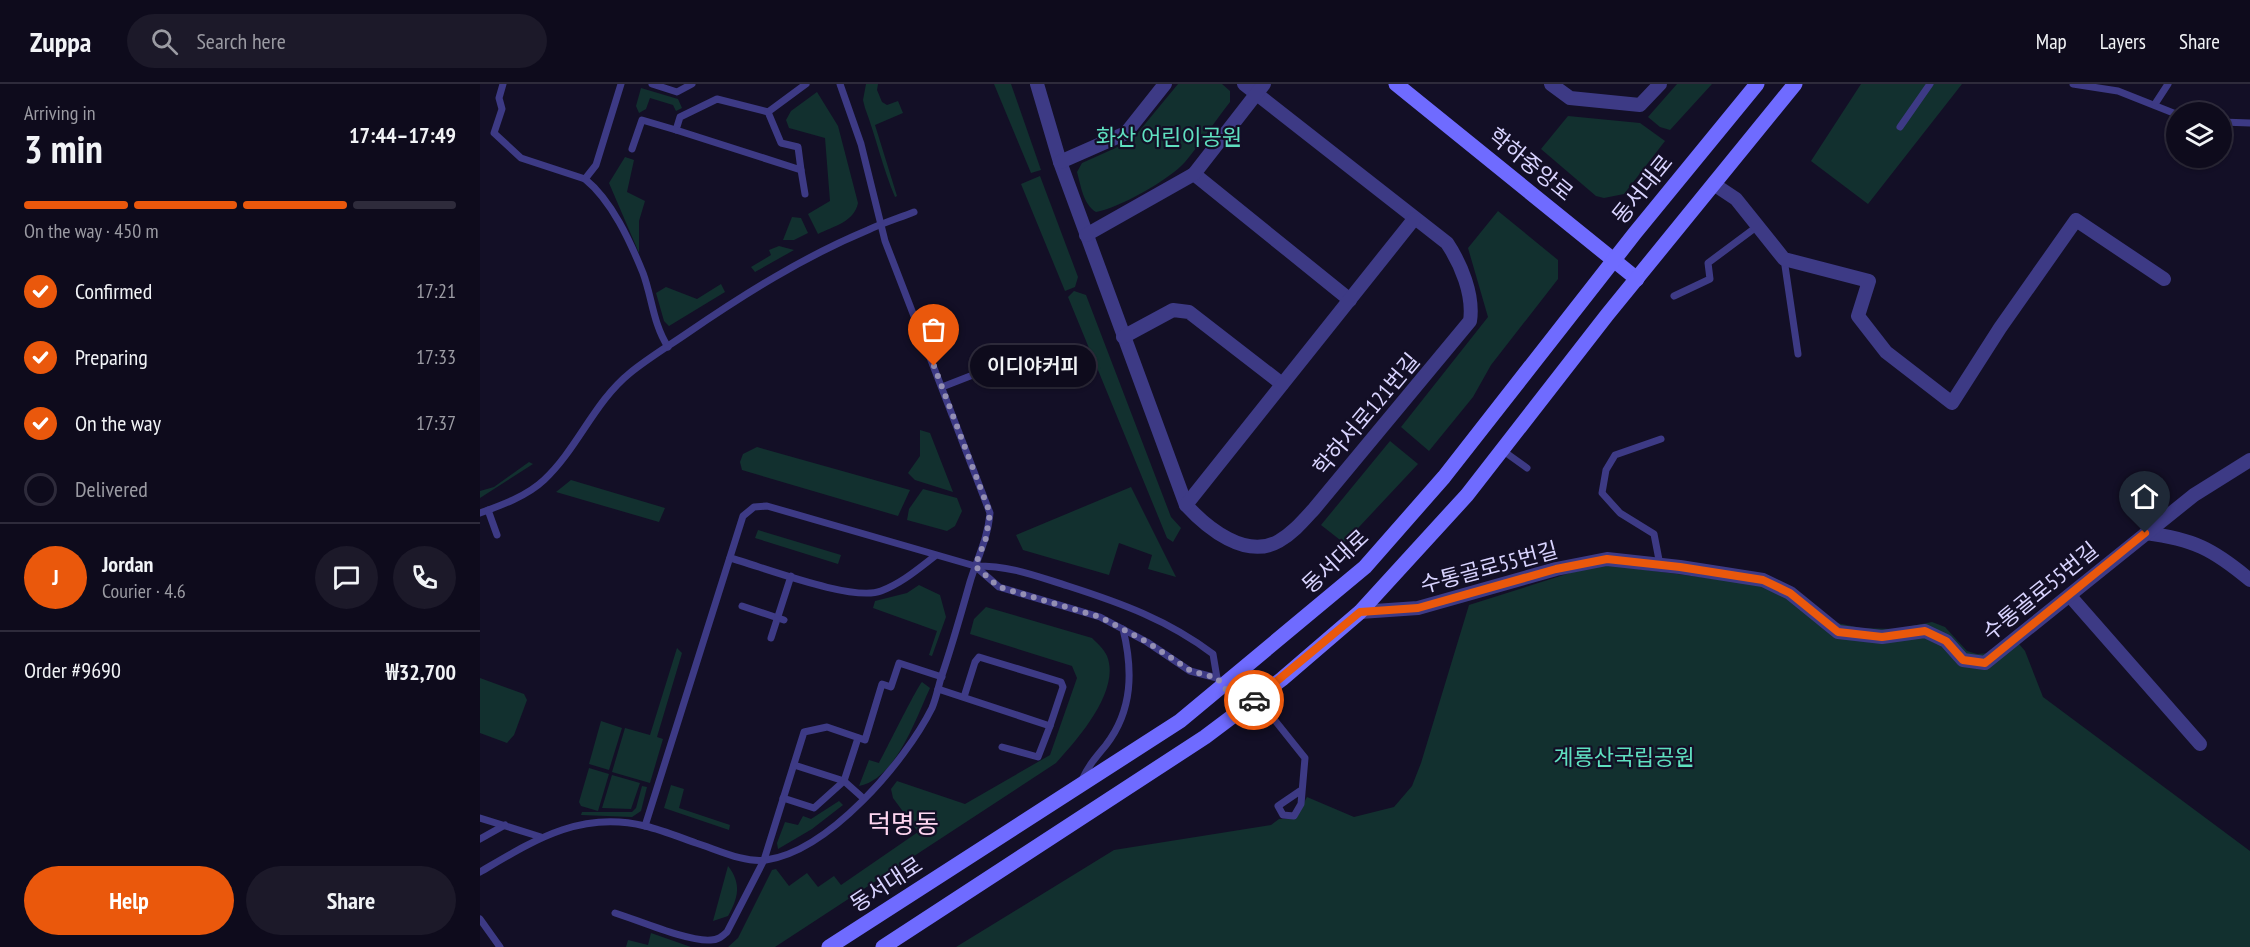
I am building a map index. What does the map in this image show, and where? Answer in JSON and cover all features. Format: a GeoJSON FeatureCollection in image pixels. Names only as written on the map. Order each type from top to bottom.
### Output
{"type":"FeatureCollection","features":[{"type":"Feature","properties":{"kind":"street","name":"학하서로121번길"},"geometry":{"type":"LineString","coordinates":[[1037,84],[1060,162],[1186,505],[1202,523],[1232,542],[1254,546],[1277,543],[1293,532],[1314,509],[1470,321],[1472,306],[1456,256],[1447,243],[1414,219],[1260,89],[1244,84]]}},
{"type":"Feature","properties":{"kind":"street"},"geometry":{"type":"LineString","coordinates":[[1060,162],[1126,133],[1165,84]]}},
{"type":"Feature","properties":{"kind":"street","name":"학하중앙로"},"geometry":{"type":"LineString","coordinates":[[1396,84],[1637,279]]}},
{"type":"Feature","properties":{"kind":"street"},"geometry":{"type":"LineString","coordinates":[[1551,84],[1570,98],[1630,106],[1640,105],[1660,84]]}},
{"type":"Feature","properties":{"kind":"street","name":"동서대로"},"geometry":{"type":"LineString","coordinates":[[829,947],[1180,721],[1220,682],[1365,567],[1407,521],[1757,84]]}},
{"type":"Feature","properties":{"kind":"street"},"geometry":{"type":"LineString","coordinates":[[883,947],[1196,744],[1257,698],[1360,612],[1467,495],[1637,279],[1795,84]]}},
{"type":"Feature","properties":{"kind":"street"},"geometry":{"type":"LineString","coordinates":[[1086,235],[1194,174],[1260,89]]}},
{"type":"Feature","properties":{"kind":"street"},"geometry":{"type":"LineString","coordinates":[[1194,174],[1350,300]]}},
{"type":"Feature","properties":{"kind":"street"},"geometry":{"type":"LineString","coordinates":[[1715,185],[1736,199],[1784,259],[1869,281],[1858,316],[1886,352],[1952,403],[2000,328],[2076,220],[2164,279]]}},
{"type":"Feature","properties":{"kind":"street"},"geometry":{"type":"LineString","coordinates":[[1186,505],[1414,219]]}},
{"type":"Feature","properties":{"kind":"street"},"geometry":{"type":"LineString","coordinates":[[1123,337],[1173,310],[1189,312],[1282,384]]}},
{"type":"Feature","properties":{"kind":"street","name":"수통골로55번길"},"geometry":{"type":"LineString","coordinates":[[1360,612],[1418,608],[1556,569],[1607,559],[1763,580],[1790,593],[1838,632],[1882,637],[1925,631],[1946,641],[1963,660],[1985,663],[2194,495],[2250,460]]}},
{"type":"Feature","properties":{"kind":"street"},"geometry":{"type":"LineString","coordinates":[[2145,533],[2180,537],[2213,551],[2250,580]]}},
{"type":"Feature","properties":{"kind":"street"},"geometry":{"type":"LineString","coordinates":[[2070,596],[2200,744]]}},
{"type":"Feature","properties":{"kind":"lane"},"geometry":{"type":"LineString","coordinates":[[503,84],[499,98],[502,109],[494,134],[521,158],[585,179],[599,190],[626,236],[643,273],[660,334],[668,347]]}},
{"type":"Feature","properties":{"kind":"lane"},"geometry":{"type":"LineString","coordinates":[[585,179],[596,165],[621,84]]}},
{"type":"Feature","properties":{"kind":"lane"},"geometry":{"type":"LineString","coordinates":[[654,84],[677,92],[692,84]]}},
{"type":"Feature","properties":{"kind":"lane"},"geometry":{"type":"LineString","coordinates":[[768,112],[806,84]]}},
{"type":"Feature","properties":{"kind":"lane"},"geometry":{"type":"LineString","coordinates":[[480,872],[541,837],[585,823],[608,822],[645,826],[742,858],[764,860],[788,855],[817,840],[863,798],[898,762],[933,706],[975,566],[986,538],[990,513],[880,226],[861,144],[840,84]]}},
{"type":"Feature","properties":{"kind":"lane"},"geometry":{"type":"LineString","coordinates":[[1900,127],[1930,84]]}},
{"type":"Feature","properties":{"kind":"lane"},"geometry":{"type":"LineString","coordinates":[[2073,84],[2118,91],[2166,109]]}},
{"type":"Feature","properties":{"kind":"lane"},"geometry":{"type":"LineString","coordinates":[[2154,104],[2168,84]]}},
{"type":"Feature","properties":{"kind":"lane"},"geometry":{"type":"LineString","coordinates":[[676,130],[680,117],[717,99],[768,112]]}},
{"type":"Feature","properties":{"kind":"lane"},"geometry":{"type":"LineString","coordinates":[[768,112],[781,143],[798,147],[805,194]]}},
{"type":"Feature","properties":{"kind":"lane"},"geometry":{"type":"LineString","coordinates":[[632,149],[642,120],[801,170]]}},
{"type":"Feature","properties":{"kind":"lane"},"geometry":{"type":"LineString","coordinates":[[2232,122],[2250,123]]}},
{"type":"Feature","properties":{"kind":"lane"},"geometry":{"type":"LineString","coordinates":[[480,513],[514,500],[544,481],[561,461],[611,390],[668,347],[741,297],[822,252],[914,212]]}},
{"type":"Feature","properties":{"kind":"lane"},"geometry":{"type":"LineString","coordinates":[[1674,296],[1710,279],[1708,263],[1759,225]]}},
{"type":"Feature","properties":{"kind":"lane"},"geometry":{"type":"LineString","coordinates":[[1784,259],[1798,354]]}},
{"type":"Feature","properties":{"kind":"lane"},"geometry":{"type":"LineString","coordinates":[[942,387],[978,373]]}},
{"type":"Feature","properties":{"kind":"lane"},"geometry":{"type":"LineString","coordinates":[[1660,565],[1654,534],[1620,513],[1602,493],[1606,470],[1615,455],[1661,439]]}},
{"type":"Feature","properties":{"kind":"lane"},"geometry":{"type":"LineString","coordinates":[[1502,450],[1527,468]]}},
{"type":"Feature","properties":{"kind":"lane"},"geometry":{"type":"LineString","coordinates":[[645,826],[743,516],[754,507],[767,506],[975,566],[1005,566],[1125,604],[1161,620],[1213,654],[1220,682],[1242,710]]}},
{"type":"Feature","properties":{"kind":"lane"},"geometry":{"type":"LineString","coordinates":[[488,510],[496,535]]}},
{"type":"Feature","properties":{"kind":"lane"},"geometry":{"type":"LineString","coordinates":[[730,558],[856,594],[879,592],[909,576],[935,556]]}},
{"type":"Feature","properties":{"kind":"lane"},"geometry":{"type":"LineString","coordinates":[[975,566],[999,587],[1100,617],[1191,671],[1220,682]]}},
{"type":"Feature","properties":{"kind":"lane"},"geometry":{"type":"LineString","coordinates":[[771,638],[781,619],[790,576]]}},
{"type":"Feature","properties":{"kind":"lane"},"geometry":{"type":"LineString","coordinates":[[742,606],[781,619]]}},
{"type":"Feature","properties":{"kind":"lane"},"geometry":{"type":"LineString","coordinates":[[1078,788],[1089,764],[1117,728],[1128,697],[1131,662],[1123,629]]}},
{"type":"Feature","properties":{"kind":"lane"},"geometry":{"type":"LineString","coordinates":[[964,697],[975,662],[980,657],[1061,682],[1063,687],[1038,757],[1002,747]]}},
{"type":"Feature","properties":{"kind":"lane"},"geometry":{"type":"LineString","coordinates":[[615,913],[691,937],[708,941],[719,939],[727,933],[764,860],[804,732],[827,727],[865,740],[882,684],[891,687],[899,663],[942,677]]}},
{"type":"Feature","properties":{"kind":"lane"},"geometry":{"type":"LineString","coordinates":[[938,689],[1050,726]]}},
{"type":"Feature","properties":{"kind":"lane"},"geometry":{"type":"LineString","coordinates":[[1257,698],[1305,758],[1300,790]]}},
{"type":"Feature","properties":{"kind":"lane"},"geometry":{"type":"LineString","coordinates":[[783,798],[814,808],[844,780],[858,738]]}},
{"type":"Feature","properties":{"kind":"lane"},"geometry":{"type":"LineString","coordinates":[[794,765],[844,780],[863,798]]}},
{"type":"Feature","properties":{"kind":"lane"},"geometry":{"type":"LineString","coordinates":[[480,818],[541,837]]}},
{"type":"Feature","properties":{"kind":"lane"},"geometry":{"type":"LineString","coordinates":[[480,839],[505,825]]}},
{"type":"Feature","properties":{"kind":"lane"},"geometry":{"type":"LineString","coordinates":[[480,919],[500,947]]}},
{"type":"Feature","properties":{"kind":"green space"},"geometry":{"type":"Polygon","coordinates":[[[866,84],[878,84],[877,90],[882,102],[887,105],[898,101],[903,113],[875,125],[897,196],[895,197],[865,108],[863,100],[866,84]]]}},
{"type":"Feature","properties":{"kind":"green space"},"geometry":{"type":"Polygon","coordinates":[[[994,84],[1011,84],[1041,170],[1031,173],[994,84]]]}},
{"type":"Feature","properties":{"kind":"green space","name":"화산 어린이공원"},"geometry":{"type":"Polygon","coordinates":[[[1178,84],[1222,84],[1230,91],[1230,102],[1178,169],[1156,185],[1130,199],[1096,212],[1085,200],[1081,189],[1077,172],[1082,163],[1131,141],[1178,84]]]}},
{"type":"Feature","properties":{"kind":"green space"},"geometry":{"type":"Polygon","coordinates":[[[1677,84],[1712,84],[1670,130],[1660,127],[1648,117],[1677,84]]]}},
{"type":"Feature","properties":{"kind":"green space"},"geometry":{"type":"Polygon","coordinates":[[[1861,84],[1962,84],[1868,204],[1811,161],[1861,84]]]}},
{"type":"Feature","properties":{"kind":"green space"},"geometry":{"type":"Polygon","coordinates":[[[641,88],[678,99],[682,108],[676,111],[673,105],[650,98],[646,109],[639,113],[636,106],[641,88]]]}},
{"type":"Feature","properties":{"kind":"green space"},"geometry":{"type":"Polygon","coordinates":[[[817,92],[838,126],[858,203],[848,219],[818,234],[808,214],[830,201],[825,138],[789,128],[786,120],[791,111],[817,92]]]}},
{"type":"Feature","properties":{"kind":"green space"},"geometry":{"type":"Polygon","coordinates":[[[1568,116],[1640,123],[1665,141],[1624,194],[1604,198],[1596,196],[1541,149],[1568,116]]]}},
{"type":"Feature","properties":{"kind":"green space"},"geometry":{"type":"Polygon","coordinates":[[[625,157],[634,160],[627,192],[645,201],[639,221],[639,253],[609,183],[625,157]]]}},
{"type":"Feature","properties":{"kind":"green space"},"geometry":{"type":"Polygon","coordinates":[[[1040,176],[1078,277],[1075,287],[1065,291],[1021,184],[1040,176]]]}},
{"type":"Feature","properties":{"kind":"green space"},"geometry":{"type":"Polygon","coordinates":[[[1498,211],[1558,260],[1558,279],[1491,365],[1473,397],[1429,451],[1401,427],[1488,317],[1468,248],[1498,211]]]}},
{"type":"Feature","properties":{"kind":"green space"},"geometry":{"type":"Polygon","coordinates":[[[792,217],[801,218],[808,233],[794,240],[783,240],[792,217]]]}},
{"type":"Feature","properties":{"kind":"green space"},"geometry":{"type":"Polygon","coordinates":[[[779,246],[794,250],[755,272],[751,267],[771,255],[769,250],[779,246]]]}},
{"type":"Feature","properties":{"kind":"green space"},"geometry":{"type":"Polygon","coordinates":[[[721,284],[725,292],[669,326],[664,321],[656,293],[666,287],[697,299],[721,284]]]}},
{"type":"Feature","properties":{"kind":"green space"},"geometry":{"type":"Polygon","coordinates":[[[1074,291],[1086,295],[1171,517],[1181,528],[1173,542],[1167,538],[1068,297],[1074,291]]]}},
{"type":"Feature","properties":{"kind":"green space"},"geometry":{"type":"Polygon","coordinates":[[[920,430],[930,433],[953,492],[915,480],[908,473],[920,456],[920,430]]]}},
{"type":"Feature","properties":{"kind":"green space"},"geometry":{"type":"Polygon","coordinates":[[[1390,441],[1418,464],[1344,543],[1321,525],[1390,441]]]}},
{"type":"Feature","properties":{"kind":"green space"},"geometry":{"type":"Polygon","coordinates":[[[757,447],[910,490],[898,516],[742,470],[740,462],[743,454],[757,447]]]}},
{"type":"Feature","properties":{"kind":"green space"},"geometry":{"type":"Polygon","coordinates":[[[529,462],[533,464],[480,498],[480,491],[494,487],[529,462]]]}},
{"type":"Feature","properties":{"kind":"green space"},"geometry":{"type":"Polygon","coordinates":[[[571,480],[665,508],[659,522],[556,492],[571,480]]]}},
{"type":"Feature","properties":{"kind":"green space"},"geometry":{"type":"Polygon","coordinates":[[[1131,487],[1176,577],[1148,569],[1152,555],[1119,543],[1109,575],[1023,550],[1016,535],[1131,487]]]}},
{"type":"Feature","properties":{"kind":"green space"},"geometry":{"type":"Polygon","coordinates":[[[923,489],[957,498],[962,511],[955,526],[947,531],[907,520],[909,509],[923,489]]]}},
{"type":"Feature","properties":{"kind":"green space"},"geometry":{"type":"Polygon","coordinates":[[[758,530],[841,555],[838,564],[755,538],[758,530]]]}},
{"type":"Feature","properties":{"kind":"green space","name":"계룡산국립공원"},"geometry":{"type":"Polygon","coordinates":[[[1608,565],[1762,585],[1790,598],[1813,618],[1861,628],[1896,629],[1932,622],[1945,627],[1967,651],[1977,654],[1990,653],[2014,638],[2025,651],[2043,697],[2250,851],[2250,947],[956,947],[1114,850],[1271,825],[1279,819],[1295,819],[1307,797],[1354,817],[1394,807],[1412,786],[1421,763],[1469,605],[1573,572],[1608,565]]]}},
{"type":"Feature","properties":{"kind":"green space"},"geometry":{"type":"Polygon","coordinates":[[[919,585],[940,595],[946,617],[932,656],[929,655],[937,631],[873,608],[875,601],[907,593],[919,585]]]}},
{"type":"Feature","properties":{"kind":"green space"},"geometry":{"type":"Polygon","coordinates":[[[986,607],[1092,638],[1107,656],[1110,670],[1103,699],[1075,742],[1056,763],[775,947],[728,947],[738,938],[772,870],[776,869],[789,886],[807,873],[818,887],[834,876],[841,885],[918,832],[893,798],[891,789],[897,781],[965,804],[1050,755],[1077,678],[1072,666],[970,634],[974,619],[986,607]]]}},
{"type":"Feature","properties":{"kind":"green space"},"geometry":{"type":"Polygon","coordinates":[[[677,648],[682,653],[657,737],[663,739],[650,783],[612,772],[625,728],[650,735],[677,648]]]}},
{"type":"Feature","properties":{"kind":"green space"},"geometry":{"type":"Polygon","coordinates":[[[480,678],[524,694],[527,700],[514,735],[507,743],[480,733],[480,678]]]}},
{"type":"Feature","properties":{"kind":"green space"},"geometry":{"type":"Polygon","coordinates":[[[922,682],[930,688],[903,746],[884,772],[872,781],[859,786],[869,760],[879,763],[922,682]]]}},
{"type":"Feature","properties":{"kind":"green space"},"geometry":{"type":"Polygon","coordinates":[[[601,721],[622,728],[609,770],[589,764],[601,721]]]}},
{"type":"Feature","properties":{"kind":"green space"},"geometry":{"type":"Polygon","coordinates":[[[589,768],[609,774],[598,811],[581,806],[579,802],[589,768]]]}},
{"type":"Feature","properties":{"kind":"green space"},"geometry":{"type":"Polygon","coordinates":[[[612,775],[640,783],[631,809],[602,808],[612,775]]]}},
{"type":"Feature","properties":{"kind":"green space"},"geometry":{"type":"Polygon","coordinates":[[[671,785],[684,789],[679,808],[730,825],[729,830],[664,808],[671,785]]]}},
{"type":"Feature","properties":{"kind":"green space"},"geometry":{"type":"Polygon","coordinates":[[[642,786],[647,787],[641,811],[632,817],[581,815],[582,812],[632,812],[636,808],[642,786]]]}},
{"type":"Feature","properties":{"kind":"green space"},"geometry":{"type":"Polygon","coordinates":[[[839,801],[843,805],[812,829],[778,849],[777,843],[785,822],[798,825],[803,816],[811,819],[839,801]]]}},
{"type":"Feature","properties":{"kind":"green space"},"geometry":{"type":"Polygon","coordinates":[[[728,866],[737,885],[736,897],[728,916],[713,921],[728,866]]]}},
{"type":"Feature","properties":{"kind":"green space"},"geometry":{"type":"Polygon","coordinates":[[[651,933],[691,947],[626,947],[628,940],[648,945],[651,933]]]}},
{"type":"Feature","properties":{"kind":"way so far"},"geometry":{"type":"LineString","coordinates":[[934,366],[990,513],[989,528],[975,566],[999,587],[1100,617],[1147,642],[1191,671],[1217,678],[1242,710],[1254,700]]}},
{"type":"Feature","properties":{"kind":"place","name":"이디야커피"},"geometry":{"type":"Point","coordinates":[934,366]}},
{"type":"Feature","properties":{"kind":"district","name":"덕명동"},"geometry":{"type":"Point","coordinates":[903,824]}},
{"type":"Feature","properties":{"kind":"route"},"geometry":{"type":"LineString","coordinates":[[1254,700],[1360,612],[1418,608],[1556,569],[1607,559],[1680,567],[1763,580],[1790,593],[1838,632],[1882,637],[1925,631],[1946,641],[1963,660],[1985,663],[2145,533]]}}]}
